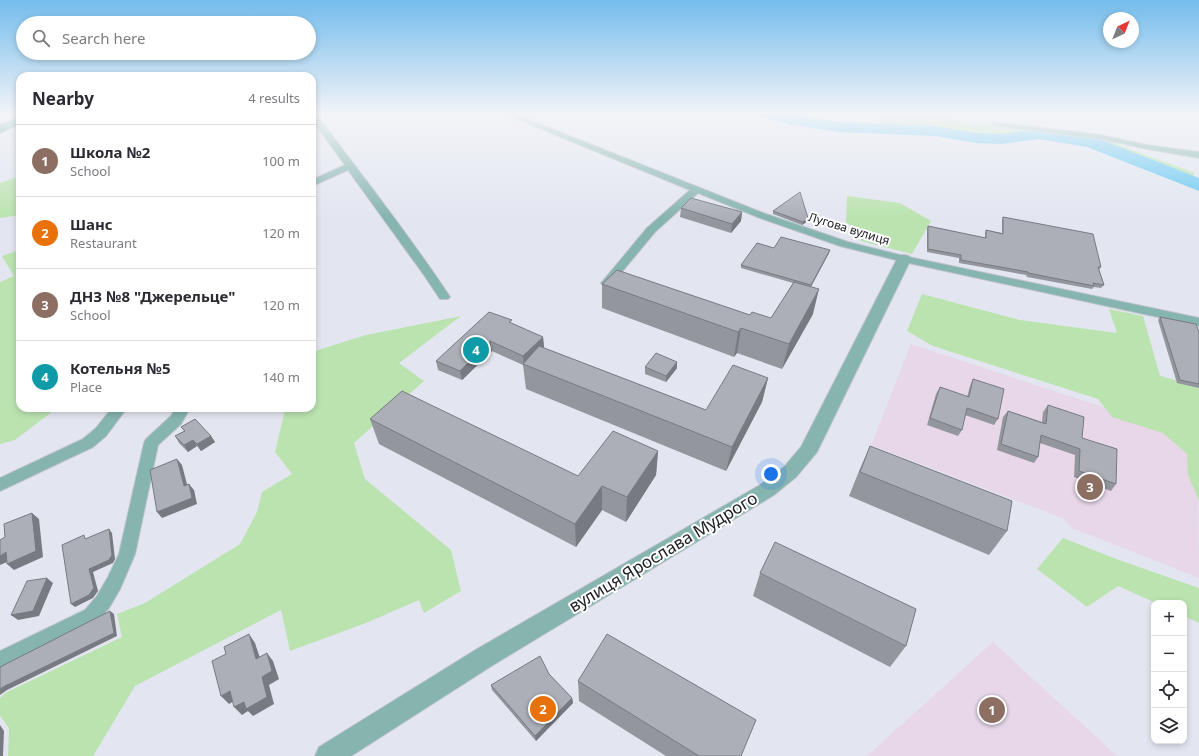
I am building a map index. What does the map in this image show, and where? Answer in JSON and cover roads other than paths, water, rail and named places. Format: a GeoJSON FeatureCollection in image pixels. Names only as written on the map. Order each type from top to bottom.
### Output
{"type":"FeatureCollection","features":[{"type":"Feature","properties":{"kind":"street"},"geometry":{"type":"LineString","coordinates":[[337,148],[429,274],[444,298]]}},
{"type":"Feature","properties":{"kind":"street","name":"Лугова вулиця"},"geometry":{"type":"LineString","coordinates":[[595,148],[763,216],[844,244],[904,259],[1199,322]]}},
{"type":"Feature","properties":{"kind":"street"},"geometry":{"type":"LineString","coordinates":[[1155,148],[1199,155]]}},
{"type":"Feature","properties":{"kind":"street"},"geometry":{"type":"LineString","coordinates":[[316,181],[350,166]]}},
{"type":"Feature","properties":{"kind":"street"},"geometry":{"type":"LineString","coordinates":[[607,284],[651,230],[697,189]]}},
{"type":"Feature","properties":{"kind":"street","name":"вулиця Ярослава Мудрого"},"geometry":{"type":"LineString","coordinates":[[328,756],[485,657],[767,490],[790,472],[808,452],[904,259]]}},
{"type":"Feature","properties":{"kind":"street"},"geometry":{"type":"LineString","coordinates":[[0,485],[88,443],[101,432],[117,412]]}},
{"type":"Feature","properties":{"kind":"street"},"geometry":{"type":"LineString","coordinates":[[0,661],[92,616],[103,602],[114,583],[127,554],[151,443],[176,420],[181,412]]}},
{"type":"Feature","properties":{"kind":"waterway"},"geometry":{"type":"LineString","coordinates":[[1107,148],[1199,185]]}},
{"type":"Feature","properties":{"kind":"place","name":"Котельня №5"},"geometry":{"type":"Point","coordinates":[476,350]}},
{"type":"Feature","properties":{"kind":"place","name":"ДНЗ №8 \"Джерельце\""},"geometry":{"type":"Point","coordinates":[1090,487]}},
{"type":"Feature","properties":{"kind":"place","name":"Шанс"},"geometry":{"type":"Point","coordinates":[543,709]}},
{"type":"Feature","properties":{"kind":"place","name":"Школа №2"},"geometry":{"type":"Point","coordinates":[992,710]}}]}
